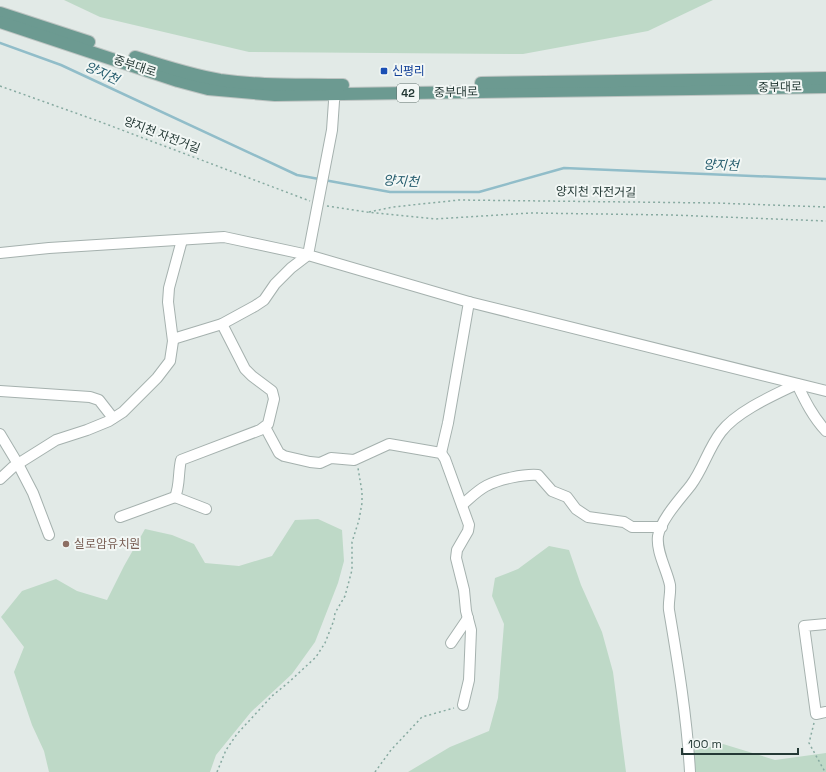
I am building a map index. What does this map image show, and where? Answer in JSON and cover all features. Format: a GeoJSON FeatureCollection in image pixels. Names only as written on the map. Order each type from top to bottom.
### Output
{"type":"FeatureCollection","features":[{"type":"Feature","properties":{"kind":"main road","name":"중부대로"},"geometry":{"type":"LineString","coordinates":[[0,13],[179,71],[221,80],[335,89],[826,87]]}},
{"type":"Feature","properties":{"kind":"main road","name":"중부대로"},"geometry":{"type":"LineString","coordinates":[[0,22],[178,81],[208,89],[275,94],[369,85],[826,78]]}},
{"type":"Feature","properties":{"kind":"street"},"geometry":{"type":"LineString","coordinates":[[173,339],[222,324],[255,306],[264,300],[291,268],[308,255],[332,130],[335,89]]}},
{"type":"Feature","properties":{"kind":"street"},"geometry":{"type":"LineString","coordinates":[[0,253],[49,248],[224,237],[308,255],[469,302],[826,391]]}},
{"type":"Feature","properties":{"kind":"street"},"geometry":{"type":"LineString","coordinates":[[0,478],[18,464],[56,440],[87,430],[123,412],[157,378],[170,360],[173,339],[168,302],[169,288],[182,240]]}},
{"type":"Feature","properties":{"kind":"street"},"geometry":{"type":"LineString","coordinates":[[441,454],[448,423],[469,302]]}},
{"type":"Feature","properties":{"kind":"street"},"geometry":{"type":"LineString","coordinates":[[175,498],[178,490],[178,470],[181,460],[260,430],[268,424],[274,399],[272,391],[252,376],[246,369],[222,324]]}},
{"type":"Feature","properties":{"kind":"street"},"geometry":{"type":"LineString","coordinates":[[797,384],[808,408],[818,424],[826,431]]}},
{"type":"Feature","properties":{"kind":"street"},"geometry":{"type":"LineString","coordinates":[[690,772],[676,647],[669,607],[670,586],[658,545],[658,535],[663,522],[699,475],[709,451],[721,431],[738,416],[768,398],[797,384]]}},
{"type":"Feature","properties":{"kind":"street"},"geometry":{"type":"LineString","coordinates":[[0,391],[90,396],[99,400],[113,418]]}},
{"type":"Feature","properties":{"kind":"street"},"geometry":{"type":"LineString","coordinates":[[265,426],[279,453],[284,456],[320,463],[331,458],[354,460],[390,444],[441,454],[445,459],[468,525],[468,531],[457,550],[456,558],[464,590],[466,611],[471,630],[469,680],[463,705]]}},
{"type":"Feature","properties":{"kind":"street"},"geometry":{"type":"LineString","coordinates":[[0,434],[33,493],[49,535]]}},
{"type":"Feature","properties":{"kind":"street"},"geometry":{"type":"LineString","coordinates":[[462,505],[486,486],[501,480],[529,474],[538,475],[552,491],[567,497],[576,509],[588,517],[624,522],[632,527],[662,527]]}},
{"type":"Feature","properties":{"kind":"street"},"geometry":{"type":"LineString","coordinates":[[120,517],[175,498],[206,509]]}},
{"type":"Feature","properties":{"kind":"street"},"geometry":{"type":"LineString","coordinates":[[452,643],[468,618]]}},
{"type":"Feature","properties":{"kind":"street"},"geometry":{"type":"LineString","coordinates":[[821,713],[804,626],[826,624]]}},
{"type":"Feature","properties":{"kind":"path","name":"양지천 자전거길"},"geometry":{"type":"LineString","coordinates":[[0,86],[318,201],[367,212],[435,219],[531,213],[672,215],[826,221]]}},
{"type":"Feature","properties":{"kind":"path","name":"양지천 자전거길"},"geometry":{"type":"LineString","coordinates":[[367,212],[393,207],[466,200],[826,207]]}},
{"type":"Feature","properties":{"kind":"path"},"geometry":{"type":"LineString","coordinates":[[217,772],[226,750],[237,734],[272,696],[316,657],[325,643],[334,620],[335,613],[345,596],[352,570],[352,542],[359,520],[362,503],[362,492],[356,458]]}},
{"type":"Feature","properties":{"kind":"path"},"geometry":{"type":"LineString","coordinates":[[374,772],[391,750],[422,717],[463,705]]}},
{"type":"Feature","properties":{"kind":"path"},"geometry":{"type":"LineString","coordinates":[[821,713],[809,743],[825,772]]}},
{"type":"Feature","properties":{"kind":"green space"},"geometry":{"type":"Polygon","coordinates":[[[64,0],[713,0],[648,31],[523,54],[249,52],[100,17],[64,0]]]}},
{"type":"Feature","properties":{"kind":"green space"},"geometry":{"type":"Polygon","coordinates":[[[318,519],[342,530],[344,561],[338,583],[315,642],[292,674],[251,712],[216,755],[210,772],[49,772],[44,751],[32,725],[14,672],[24,647],[1,617],[22,591],[56,579],[77,591],[107,600],[145,529],[172,535],[194,544],[205,563],[239,566],[272,556],[295,520],[318,519]]]}},
{"type":"Feature","properties":{"kind":"green space"},"geometry":{"type":"Polygon","coordinates":[[[549,546],[569,550],[581,585],[602,632],[613,672],[626,772],[408,772],[450,747],[489,731],[498,698],[504,624],[492,596],[495,578],[518,569],[549,546]]]}},
{"type":"Feature","properties":{"kind":"green space"},"geometry":{"type":"Polygon","coordinates":[[[723,744],[775,760],[826,753],[826,772],[695,772],[692,751],[723,744]]]}},
{"type":"Feature","properties":{"kind":"waterway","name":"양지천"},"geometry":{"type":"LineString","coordinates":[[0,43],[61,65],[297,175],[319,179]]}},
{"type":"Feature","properties":{"kind":"waterway","name":"양지천"},"geometry":{"type":"LineString","coordinates":[[324,180],[390,192],[479,192],[564,168],[826,179]]}},
{"type":"Feature","properties":{"kind":"place","name":"신평리"},"geometry":{"type":"Point","coordinates":[384,71]}},
{"type":"Feature","properties":{"kind":"place","name":"실로암유치원"},"geometry":{"type":"Point","coordinates":[66,544]}}]}
